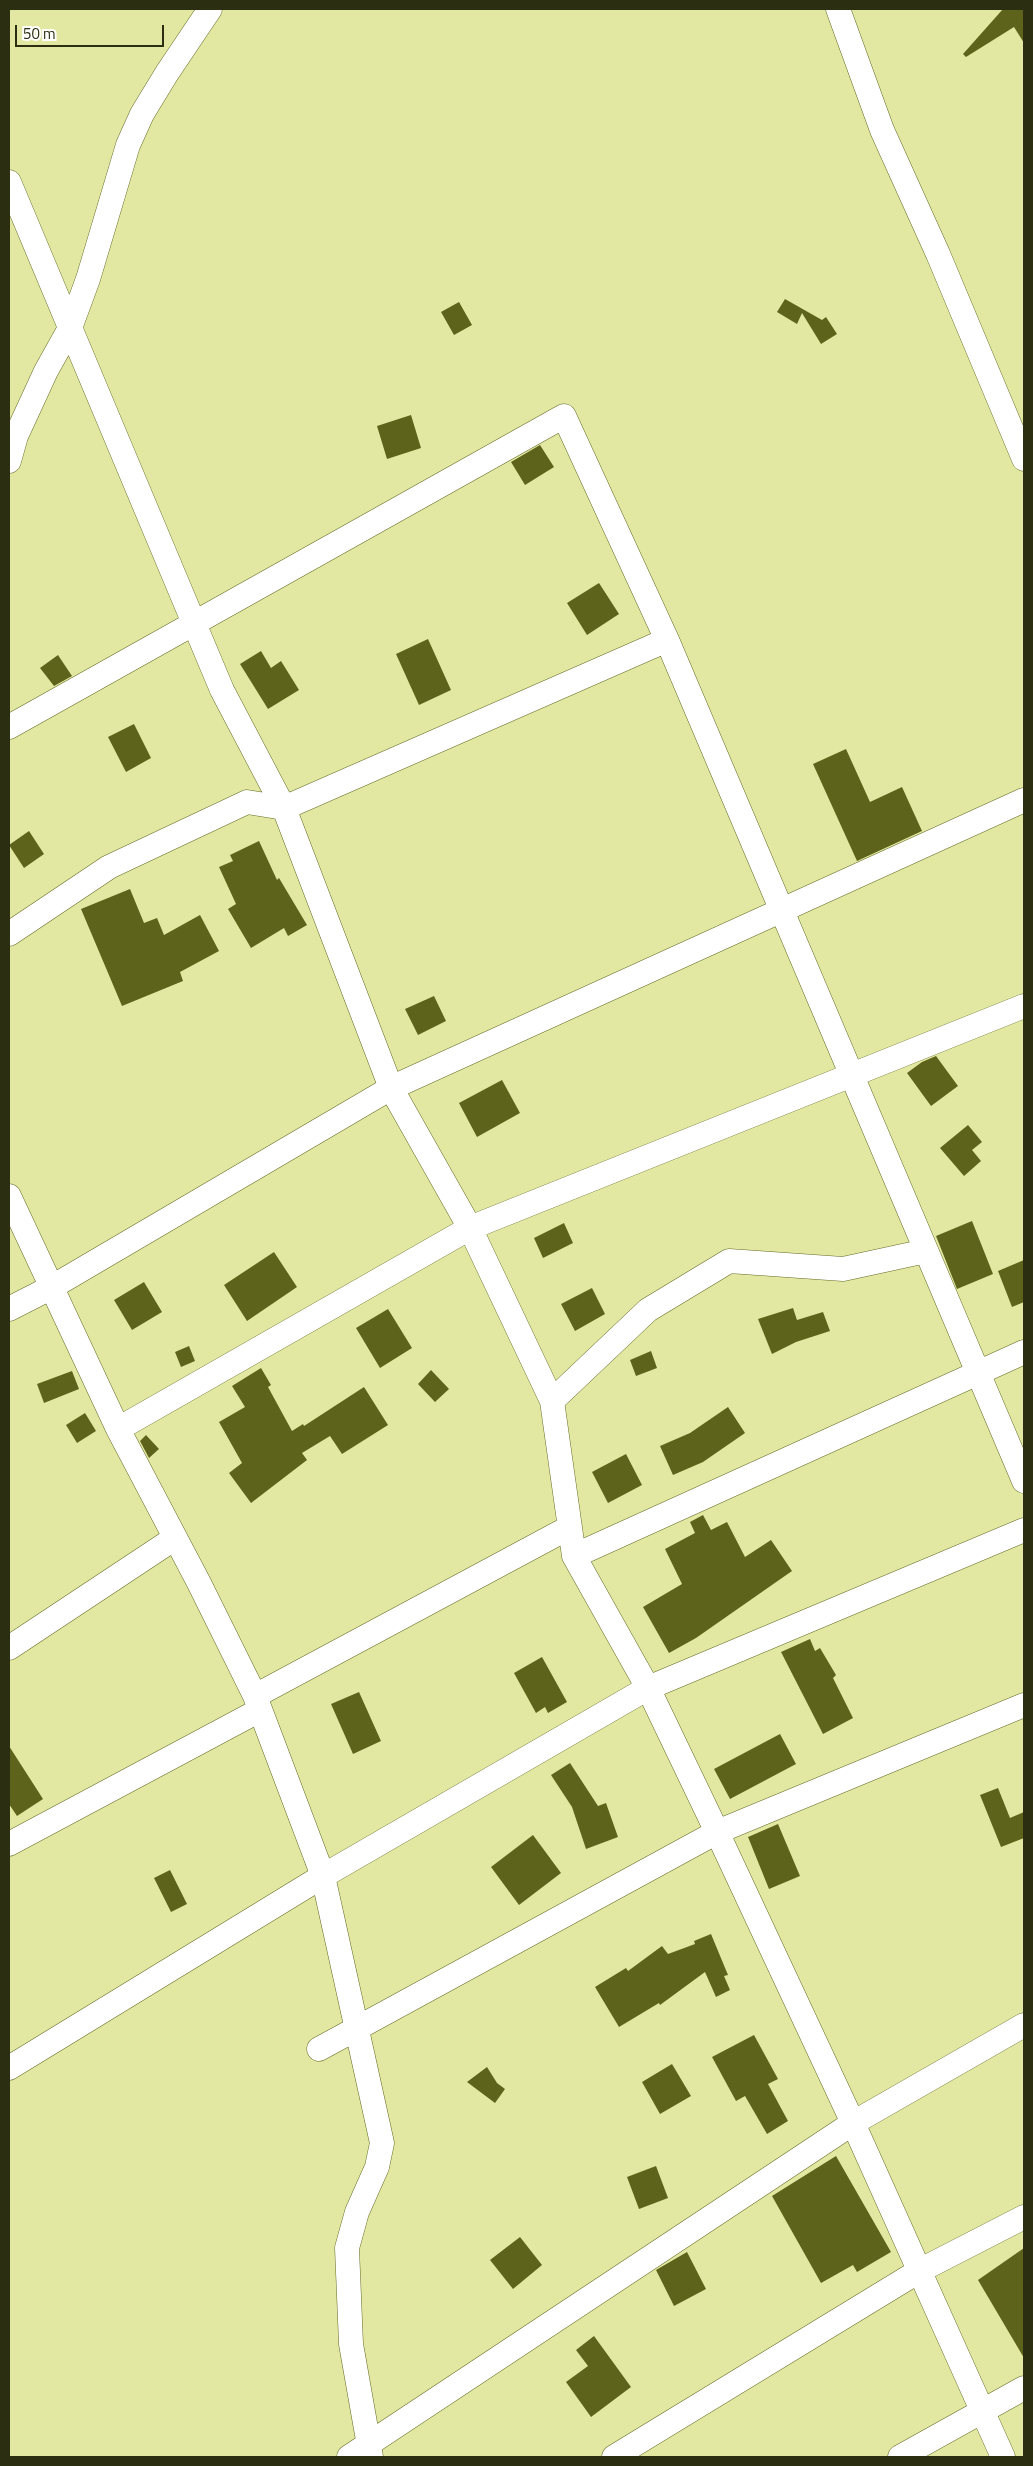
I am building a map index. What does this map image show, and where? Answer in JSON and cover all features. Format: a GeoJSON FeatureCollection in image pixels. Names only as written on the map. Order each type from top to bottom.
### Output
{"type":"FeatureCollection","features":[{"type":"Feature","properties":{"kind":"street"},"geometry":{"type":"LineString","coordinates":[[9,461],[16,436],[46,371],[70,328],[88,279],[128,146],[142,114],[210,9]]}},
{"type":"Feature","properties":{"kind":"street"},"geometry":{"type":"LineString","coordinates":[[838,9],[882,130],[938,254],[1024,459]]}},
{"type":"Feature","properties":{"kind":"street"},"geometry":{"type":"LineString","coordinates":[[9,182],[193,624],[222,690],[284,808],[391,1088],[470,1228],[552,1401],[574,1556],[648,1688],[853,2122],[980,2411],[1003,2457]]}},
{"type":"Feature","properties":{"kind":"street"},"geometry":{"type":"LineString","coordinates":[[9,727],[564,416],[667,640],[1024,1481]]}},
{"type":"Feature","properties":{"kind":"street"},"geometry":{"type":"LineString","coordinates":[[9,934],[109,867],[247,802],[284,808],[667,640]]}},
{"type":"Feature","properties":{"kind":"street"},"geometry":{"type":"LineString","coordinates":[[9,1309],[52,1287],[391,1088],[1024,800]]}},
{"type":"Feature","properties":{"kind":"street"},"geometry":{"type":"LineString","coordinates":[[118,1428],[470,1228],[1024,1006]]}},
{"type":"Feature","properties":{"kind":"street"},"geometry":{"type":"LineString","coordinates":[[9,1196],[118,1428],[176,1538],[257,1703],[322,1876],[382,2143],[377,2167],[357,2212],[347,2248],[351,2344],[370,2451]]}},
{"type":"Feature","properties":{"kind":"street"},"geometry":{"type":"LineString","coordinates":[[552,1401],[648,1310],[729,1261],[844,1269],[926,1251]]}},
{"type":"Feature","properties":{"kind":"street"},"geometry":{"type":"LineString","coordinates":[[574,1556],[1024,1352]]}},
{"type":"Feature","properties":{"kind":"street"},"geometry":{"type":"LineString","coordinates":[[9,1844],[570,1527]]}},
{"type":"Feature","properties":{"kind":"street"},"geometry":{"type":"LineString","coordinates":[[9,2068],[322,1876],[648,1688],[1024,1530]]}},
{"type":"Feature","properties":{"kind":"street"},"geometry":{"type":"LineString","coordinates":[[9,1648],[176,1538]]}},
{"type":"Feature","properties":{"kind":"street"},"geometry":{"type":"LineString","coordinates":[[319,2049],[716,1832],[1024,1705]]}},
{"type":"Feature","properties":{"kind":"street"},"geometry":{"type":"LineString","coordinates":[[349,2457],[370,2451],[853,2122],[1024,2025]]}},
{"type":"Feature","properties":{"kind":"street"},"geometry":{"type":"LineString","coordinates":[[614,2457],[918,2271],[1024,2217]]}},
{"type":"Feature","properties":{"kind":"street"},"geometry":{"type":"LineString","coordinates":[[900,2457],[1024,2388]]}},
{"type":"Feature","properties":{"kind":"building"},"geometry":{"type":"Polygon","coordinates":[[[1003,9],[1024,9],[1024,43],[1014,27],[966,57],[963,54],[1003,9]]]}},
{"type":"Feature","properties":{"kind":"building"},"geometry":{"type":"Polygon","coordinates":[[[785,299],[822,320],[826,317],[837,334],[821,344],[802,313],[797,324],[777,312],[785,299]]]}},
{"type":"Feature","properties":{"kind":"building"},"geometry":{"type":"Polygon","coordinates":[[[459,302],[472,325],[454,335],[441,312],[459,302]]]}},
{"type":"Feature","properties":{"kind":"building"},"geometry":{"type":"Polygon","coordinates":[[[411,415],[421,448],[387,459],[377,426],[411,415]]]}},
{"type":"Feature","properties":{"kind":"building"},"geometry":{"type":"Polygon","coordinates":[[[540,445],[554,467],[525,485],[511,462],[540,445]]]}},
{"type":"Feature","properties":{"kind":"building"},"geometry":{"type":"Polygon","coordinates":[[[599,583],[619,614],[587,635],[567,603],[599,583]]]}},
{"type":"Feature","properties":{"kind":"building"},"geometry":{"type":"Polygon","coordinates":[[[428,639],[451,690],[419,705],[396,654],[428,639]]]}},
{"type":"Feature","properties":{"kind":"building"},"geometry":{"type":"Polygon","coordinates":[[[261,651],[271,668],[281,661],[299,690],[268,709],[240,664],[261,651]]]}},
{"type":"Feature","properties":{"kind":"building"},"geometry":{"type":"Polygon","coordinates":[[[58,655],[72,676],[54,686],[40,668],[58,655]]]}},
{"type":"Feature","properties":{"kind":"building"},"geometry":{"type":"Polygon","coordinates":[[[134,724],[151,758],[126,772],[108,737],[134,724]]]}},
{"type":"Feature","properties":{"kind":"building"},"geometry":{"type":"Polygon","coordinates":[[[846,749],[870,802],[902,787],[922,831],[857,861],[813,764],[846,749]]]}},
{"type":"Feature","properties":{"kind":"building"},"geometry":{"type":"Polygon","coordinates":[[[29,831],[44,854],[24,868],[9,845],[29,831]]]}},
{"type":"Feature","properties":{"kind":"building"},"geometry":{"type":"Polygon","coordinates":[[[259,841],[277,880],[279,878],[307,925],[288,936],[284,928],[251,948],[228,909],[236,904],[219,867],[233,861],[230,855],[259,841]]]}},
{"type":"Feature","properties":{"kind":"building"},"geometry":{"type":"Polygon","coordinates":[[[130,889],[144,923],[157,918],[164,935],[200,915],[219,951],[180,972],[183,981],[122,1006],[81,909],[130,889]]]}},
{"type":"Feature","properties":{"kind":"building"},"geometry":{"type":"Polygon","coordinates":[[[434,996],[446,1021],[418,1035],[405,1009],[434,996]]]}},
{"type":"Feature","properties":{"kind":"building"},"geometry":{"type":"Polygon","coordinates":[[[936,1056],[958,1086],[931,1106],[907,1073],[922,1062],[936,1056]]]}},
{"type":"Feature","properties":{"kind":"building"},"geometry":{"type":"Polygon","coordinates":[[[502,1080],[520,1113],[477,1137],[459,1103],[502,1080]]]}},
{"type":"Feature","properties":{"kind":"building"},"geometry":{"type":"Polygon","coordinates":[[[968,1125],[982,1142],[972,1150],[981,1161],[964,1176],[940,1148],[968,1125]]]}},
{"type":"Feature","properties":{"kind":"building"},"geometry":{"type":"Polygon","coordinates":[[[972,1221],[993,1274],[957,1289],[936,1236],[972,1221]]]}},
{"type":"Feature","properties":{"kind":"building"},"geometry":{"type":"Polygon","coordinates":[[[564,1223],[573,1243],[543,1258],[534,1238],[564,1223]]]}},
{"type":"Feature","properties":{"kind":"building"},"geometry":{"type":"Polygon","coordinates":[[[274,1252],[297,1287],[247,1321],[224,1285],[274,1252]]]}},
{"type":"Feature","properties":{"kind":"building"},"geometry":{"type":"Polygon","coordinates":[[[1024,1260],[1024,1302],[1012,1307],[998,1271],[1024,1260]]]}},
{"type":"Feature","properties":{"kind":"building"},"geometry":{"type":"Polygon","coordinates":[[[144,1282],[162,1312],[132,1330],[114,1300],[144,1282]]]}},
{"type":"Feature","properties":{"kind":"building"},"geometry":{"type":"Polygon","coordinates":[[[592,1288],[605,1314],[575,1331],[561,1304],[592,1288]]]}},
{"type":"Feature","properties":{"kind":"building"},"geometry":{"type":"Polygon","coordinates":[[[793,1308],[797,1320],[823,1312],[830,1331],[796,1342],[772,1354],[758,1319],[793,1308]]]}},
{"type":"Feature","properties":{"kind":"building"},"geometry":{"type":"Polygon","coordinates":[[[388,1309],[412,1348],[380,1368],[356,1328],[388,1309]]]}},
{"type":"Feature","properties":{"kind":"building"},"geometry":{"type":"Polygon","coordinates":[[[189,1346],[195,1361],[181,1367],[175,1352],[189,1346]]]}},
{"type":"Feature","properties":{"kind":"building"},"geometry":{"type":"Polygon","coordinates":[[[651,1351],[657,1368],[636,1376],[630,1360],[651,1351]]]}},
{"type":"Feature","properties":{"kind":"building"},"geometry":{"type":"Polygon","coordinates":[[[261,1368],[271,1385],[268,1387],[292,1431],[303,1424],[304,1426],[364,1387],[388,1425],[342,1454],[330,1436],[302,1453],[307,1460],[251,1503],[229,1473],[242,1463],[219,1422],[245,1407],[232,1386],[261,1368]]]}},
{"type":"Feature","properties":{"kind":"building"},"geometry":{"type":"Polygon","coordinates":[[[431,1370],[449,1389],[435,1402],[418,1384],[431,1370]]]}},
{"type":"Feature","properties":{"kind":"building"},"geometry":{"type":"Polygon","coordinates":[[[72,1371],[79,1389],[44,1403],[37,1384],[72,1371]]]}},
{"type":"Feature","properties":{"kind":"building"},"geometry":{"type":"Polygon","coordinates":[[[728,1407],[745,1433],[703,1462],[673,1475],[660,1446],[690,1433],[728,1407]]]}},
{"type":"Feature","properties":{"kind":"building"},"geometry":{"type":"Polygon","coordinates":[[[85,1413],[96,1431],[77,1443],[66,1425],[85,1413]]]}},
{"type":"Feature","properties":{"kind":"building"},"geometry":{"type":"Polygon","coordinates":[[[146,1435],[159,1449],[149,1458],[140,1441],[146,1435]]]}},
{"type":"Feature","properties":{"kind":"building"},"geometry":{"type":"Polygon","coordinates":[[[626,1454],[642,1485],[608,1503],[592,1472],[626,1454]]]}},
{"type":"Feature","properties":{"kind":"building"},"geometry":{"type":"Polygon","coordinates":[[[703,1515],[711,1530],[727,1522],[745,1557],[771,1540],[792,1571],[696,1638],[669,1653],[643,1607],[682,1584],[665,1549],[695,1533],[690,1522],[703,1515]]]}},
{"type":"Feature","properties":{"kind":"building"},"geometry":{"type":"Polygon","coordinates":[[[810,1639],[815,1651],[820,1648],[836,1675],[833,1678],[853,1718],[823,1734],[781,1652],[810,1639]]]}},
{"type":"Feature","properties":{"kind":"building"},"geometry":{"type":"Polygon","coordinates":[[[542,1657],[567,1702],[548,1713],[545,1707],[536,1713],[514,1673],[542,1657]]]}},
{"type":"Feature","properties":{"kind":"building"},"geometry":{"type":"Polygon","coordinates":[[[359,1692],[381,1741],[353,1754],[331,1704],[359,1692]]]}},
{"type":"Feature","properties":{"kind":"building"},"geometry":{"type":"Polygon","coordinates":[[[780,1734],[796,1764],[730,1799],[714,1769],[780,1734]]]}},
{"type":"Feature","properties":{"kind":"building"},"geometry":{"type":"Polygon","coordinates":[[[9,1746],[43,1799],[17,1816],[9,1804],[9,1746]]]}},
{"type":"Feature","properties":{"kind":"building"},"geometry":{"type":"Polygon","coordinates":[[[570,1763],[598,1806],[606,1803],[618,1837],[586,1849],[572,1807],[551,1775],[570,1763]]]}},
{"type":"Feature","properties":{"kind":"building"},"geometry":{"type":"Polygon","coordinates":[[[998,1788],[1010,1818],[1024,1812],[1024,1838],[1001,1847],[980,1795],[998,1788]]]}},
{"type":"Feature","properties":{"kind":"building"},"geometry":{"type":"Polygon","coordinates":[[[778,1824],[800,1876],[769,1889],[748,1837],[778,1824]]]}},
{"type":"Feature","properties":{"kind":"building"},"geometry":{"type":"Polygon","coordinates":[[[533,1835],[561,1873],[519,1905],[491,1867],[533,1835]]]}},
{"type":"Feature","properties":{"kind":"building"},"geometry":{"type":"Polygon","coordinates":[[[170,1870],[187,1904],[171,1912],[154,1878],[170,1870]]]}},
{"type":"Feature","properties":{"kind":"building"},"geometry":{"type":"Polygon","coordinates":[[[711,1934],[728,1975],[724,1976],[730,1990],[716,1997],[705,1972],[660,2005],[659,2003],[619,2027],[595,1987],[626,1968],[628,1971],[662,1946],[668,1954],[695,1944],[694,1941],[711,1934]]]}},
{"type":"Feature","properties":{"kind":"building"},"geometry":{"type":"Polygon","coordinates":[[[754,2035],[778,2079],[768,2084],[788,2121],[767,2134],[745,2096],[736,2101],[712,2057],[754,2035]]]}},
{"type":"Feature","properties":{"kind":"building"},"geometry":{"type":"Polygon","coordinates":[[[672,2064],[691,2096],[660,2114],[642,2082],[672,2064]]]}},
{"type":"Feature","properties":{"kind":"building"},"geometry":{"type":"Polygon","coordinates":[[[487,2067],[497,2083],[505,2089],[495,2103],[467,2082],[487,2067]]]}},
{"type":"Feature","properties":{"kind":"building"},"geometry":{"type":"Polygon","coordinates":[[[836,2156],[891,2252],[857,2272],[853,2265],[821,2283],[772,2196],[836,2156]]]}},
{"type":"Feature","properties":{"kind":"building"},"geometry":{"type":"Polygon","coordinates":[[[656,2166],[668,2198],[639,2209],[627,2177],[656,2166]]]}},
{"type":"Feature","properties":{"kind":"building"},"geometry":{"type":"Polygon","coordinates":[[[520,2237],[542,2265],[513,2289],[490,2260],[520,2237]]]}},
{"type":"Feature","properties":{"kind":"building"},"geometry":{"type":"Polygon","coordinates":[[[1024,2248],[1024,2358],[978,2280],[1024,2248]]]}},
{"type":"Feature","properties":{"kind":"building"},"geometry":{"type":"Polygon","coordinates":[[[687,2252],[706,2289],[674,2306],[656,2270],[687,2252]]]}},
{"type":"Feature","properties":{"kind":"building"},"geometry":{"type":"Polygon","coordinates":[[[594,2336],[631,2387],[591,2417],[566,2382],[588,2366],[576,2350],[594,2336]]]}}]}
